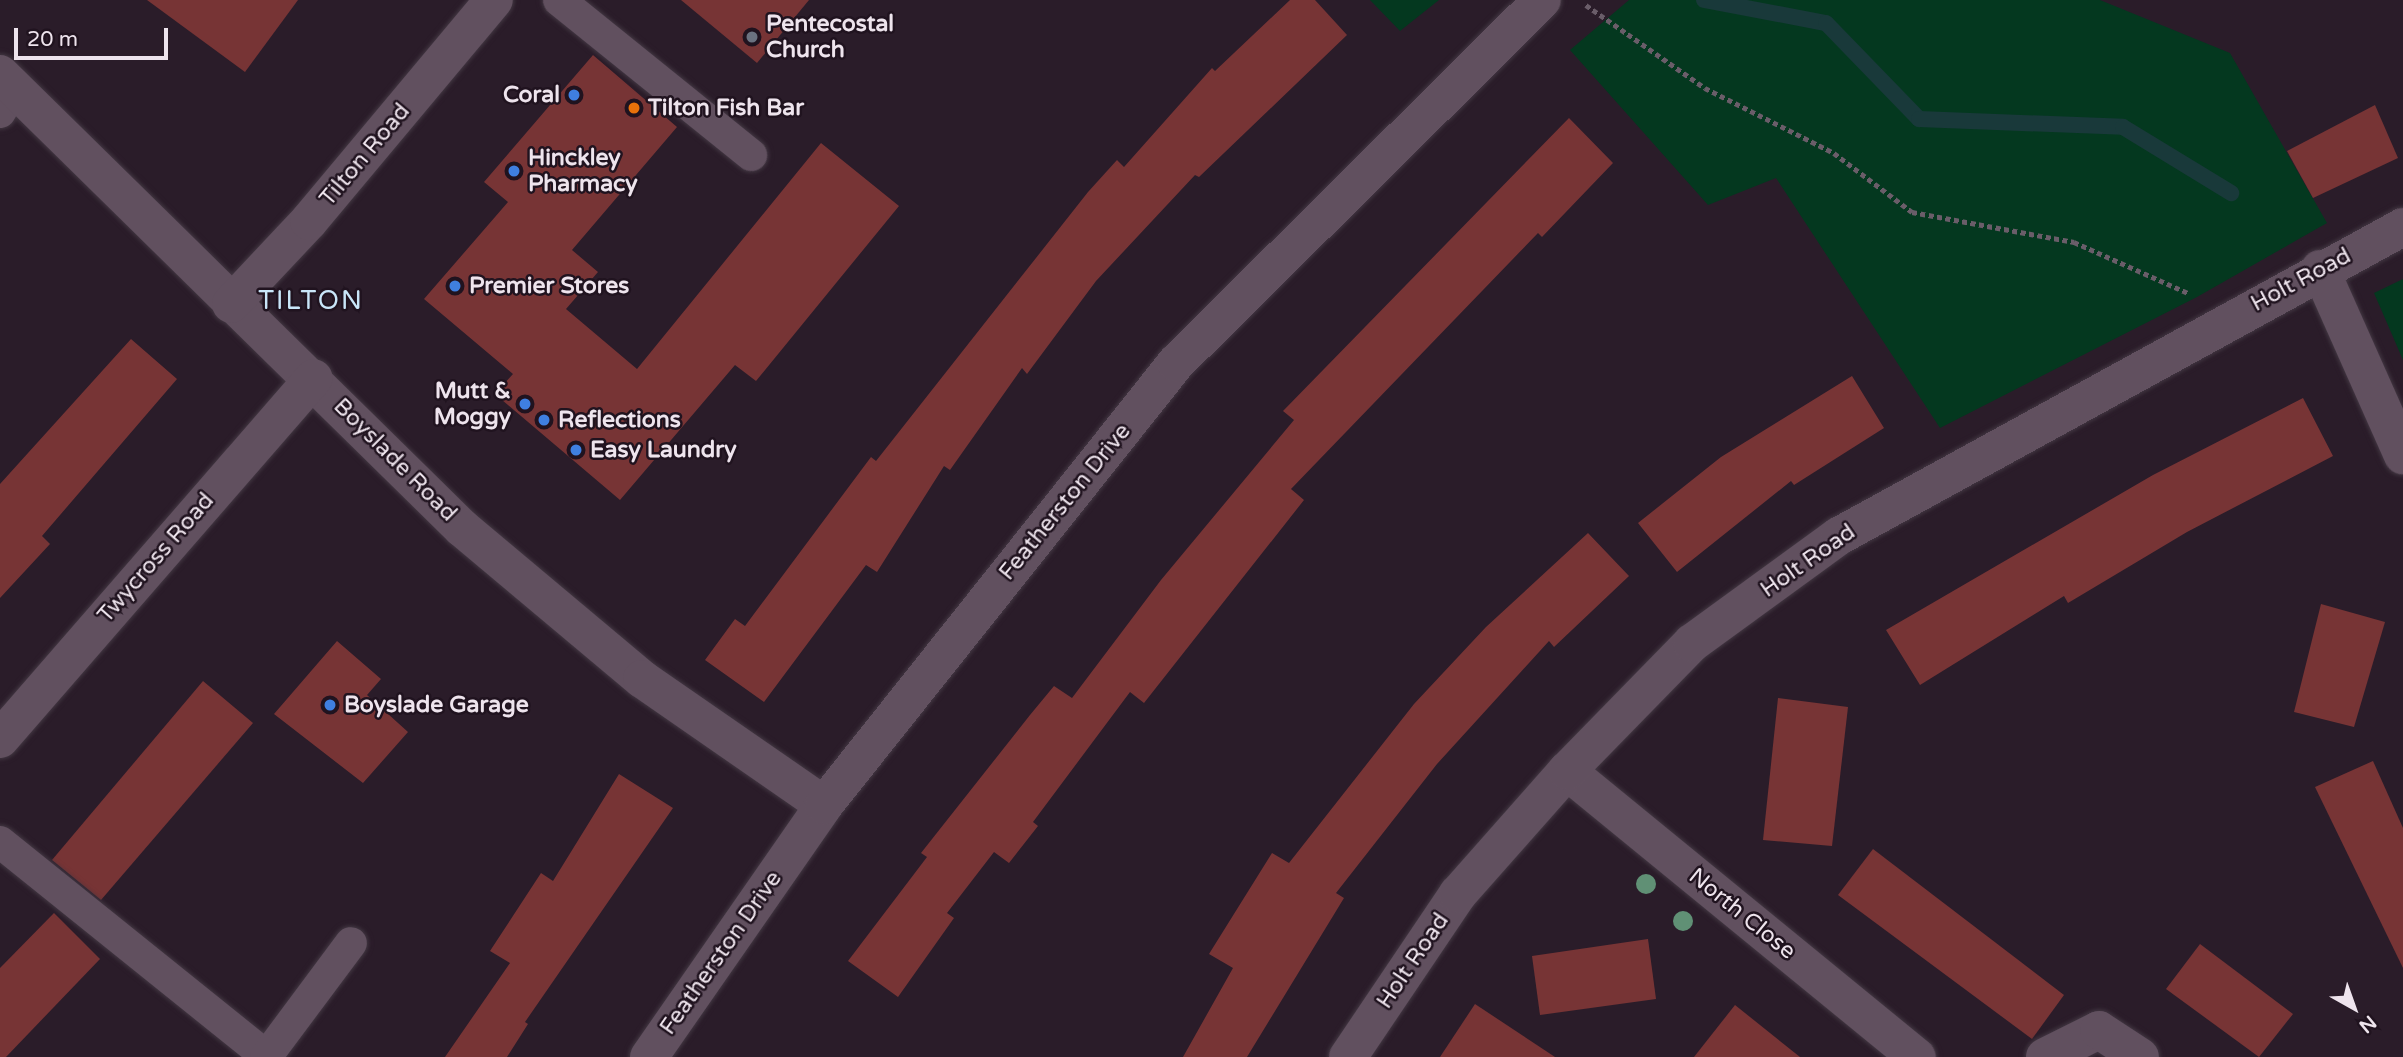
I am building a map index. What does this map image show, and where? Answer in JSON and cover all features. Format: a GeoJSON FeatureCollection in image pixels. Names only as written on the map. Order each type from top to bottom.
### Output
{"type":"FeatureCollection","features":[{"type":"Feature","properties":{"kind":"street","name":"Tilton Road"},"geometry":{"type":"LineString","coordinates":[[231,304],[309,221],[494,0]]}},
{"type":"Feature","properties":{"kind":"street","name":"Featherston Drive"},"geometry":{"type":"LineString","coordinates":[[649,1057],[824,805],[1176,363],[1542,0]]}},
{"type":"Feature","properties":{"kind":"street","name":"Boyslade Road"},"geometry":{"type":"LineString","coordinates":[[5,92],[314,378],[462,528],[642,679],[824,805]]}},
{"type":"Feature","properties":{"kind":"street","name":"Holt Road"},"geometry":{"type":"LineString","coordinates":[[1348,1057],[1458,894],[1567,771],[1692,643],[1839,536],[2237,314],[2403,227]]}},
{"type":"Feature","properties":{"kind":"street"},"geometry":{"type":"LineString","coordinates":[[2320,269],[2403,455]]}},
{"type":"Feature","properties":{"kind":"street","name":"Twycross Road"},"geometry":{"type":"LineString","coordinates":[[0,739],[314,378]]}},
{"type":"Feature","properties":{"kind":"street","name":"North Close"},"geometry":{"type":"LineString","coordinates":[[1567,771],[1917,1057]]}},
{"type":"Feature","properties":{"kind":"street"},"geometry":{"type":"LineString","coordinates":[[2045,1057],[2099,1030],[2140,1057]]}},
{"type":"Feature","properties":{"kind":"lane"},"geometry":{"type":"LineString","coordinates":[[559,0],[751,155]]}},
{"type":"Feature","properties":{"kind":"lane"},"geometry":{"type":"LineString","coordinates":[[0,842],[266,1057],[352,943]]}},
{"type":"Feature","properties":{"kind":"path"},"geometry":{"type":"LineString","coordinates":[[1579,0],[1705,88],[1834,153],[1912,212],[2074,242],[2237,314]]}},
{"type":"Feature","properties":{"kind":"green space"},"geometry":{"type":"Polygon","coordinates":[[[1370,0],[1439,0],[1400,31],[1370,0]]]}},
{"type":"Feature","properties":{"kind":"green space"},"geometry":{"type":"Polygon","coordinates":[[[1629,0],[2100,0],[2230,53],[2327,223],[2197,297],[1940,428],[1776,178],[1708,205],[1570,50],[1629,0]]]}},
{"type":"Feature","properties":{"kind":"green space"},"geometry":{"type":"Polygon","coordinates":[[[2403,279],[2403,360],[2374,293],[2403,279]]]}},
{"type":"Feature","properties":{"kind":"building"},"geometry":{"type":"Polygon","coordinates":[[[147,0],[298,0],[245,72],[147,0]]]}},
{"type":"Feature","properties":{"kind":"building","name":"Pentecostal Church"},"geometry":{"type":"Polygon","coordinates":[[[681,0],[809,0],[757,63],[681,0]]]}},
{"type":"Feature","properties":{"kind":"building"},"geometry":{"type":"Polygon","coordinates":[[[1290,0],[1315,0],[1347,35],[1199,177],[1195,175],[1096,281],[1027,374],[1022,368],[950,470],[944,466],[877,572],[866,565],[764,702],[705,660],[735,619],[745,626],[871,457],[876,461],[1088,192],[1117,160],[1124,167],[1212,68],[1215,71],[1290,0]]]}},
{"type":"Feature","properties":{"kind":"building"},"geometry":{"type":"Polygon","coordinates":[[[593,55],[677,127],[572,250],[598,272],[566,309],[637,369],[821,143],[899,206],[756,381],[735,365],[620,500],[495,394],[513,374],[424,299],[508,202],[484,182],[593,55]]]}},
{"type":"Feature","properties":{"kind":"building"},"geometry":{"type":"Polygon","coordinates":[[[2375,105],[2398,158],[2313,198],[2287,151],[2375,105]]]}},
{"type":"Feature","properties":{"kind":"building"},"geometry":{"type":"Polygon","coordinates":[[[1569,118],[1613,163],[1542,237],[1538,233],[1291,489],[1304,500],[1144,703],[1130,692],[1033,822],[1038,826],[1009,863],[994,852],[947,913],[954,918],[898,997],[848,961],[927,857],[921,853],[1030,715],[1054,686],[1072,698],[1161,580],[1294,420],[1283,411],[1569,118]]]}},
{"type":"Feature","properties":{"kind":"building"},"geometry":{"type":"Polygon","coordinates":[[[131,339],[177,379],[42,536],[50,544],[0,598],[0,484],[131,339]]]}},
{"type":"Feature","properties":{"kind":"building"},"geometry":{"type":"Polygon","coordinates":[[[1852,376],[1884,428],[1794,485],[1791,481],[1677,572],[1638,523],[1721,457],[1852,376]]]}},
{"type":"Feature","properties":{"kind":"building"},"geometry":{"type":"Polygon","coordinates":[[[2303,398],[2333,456],[2187,532],[2068,603],[2064,596],[1920,685],[1886,630],[2153,475],[2303,398]]]}},
{"type":"Feature","properties":{"kind":"building"},"geometry":{"type":"Polygon","coordinates":[[[1588,533],[1629,576],[1554,647],[1549,641],[1437,764],[1336,893],[1344,898],[1247,1057],[1183,1057],[1233,968],[1209,954],[1272,853],[1289,863],[1414,704],[1486,627],[1588,533]]]}},
{"type":"Feature","properties":{"kind":"building"},"geometry":{"type":"Polygon","coordinates":[[[2321,604],[2385,622],[2354,727],[2294,712],[2321,604]]]}},
{"type":"Feature","properties":{"kind":"building","name":"Boyslade Garage"},"geometry":{"type":"Polygon","coordinates":[[[337,641],[381,679],[367,695],[408,732],[363,783],[274,714],[337,641]]]}},
{"type":"Feature","properties":{"kind":"building"},"geometry":{"type":"Polygon","coordinates":[[[203,681],[253,723],[101,900],[52,860],[203,681]]]}},
{"type":"Feature","properties":{"kind":"building"},"geometry":{"type":"Polygon","coordinates":[[[1778,698],[1848,707],[1832,846],[1763,840],[1778,698]]]}},
{"type":"Feature","properties":{"kind":"building"},"geometry":{"type":"Polygon","coordinates":[[[2373,761],[2403,828],[2403,968],[2315,787],[2373,761]]]}},
{"type":"Feature","properties":{"kind":"building"},"geometry":{"type":"Polygon","coordinates":[[[619,774],[673,808],[525,1022],[528,1024],[507,1057],[445,1057],[510,963],[490,951],[541,873],[553,881],[619,774]]]}},
{"type":"Feature","properties":{"kind":"building"},"geometry":{"type":"Polygon","coordinates":[[[1873,849],[2064,995],[2032,1039],[1838,895],[1873,849]]]}},
{"type":"Feature","properties":{"kind":"building"},"geometry":{"type":"Polygon","coordinates":[[[54,913],[100,959],[6,1057],[0,1057],[0,968],[54,913]]]}},
{"type":"Feature","properties":{"kind":"building"},"geometry":{"type":"Polygon","coordinates":[[[1648,939],[1656,999],[1540,1015],[1532,956],[1648,939]]]}},
{"type":"Feature","properties":{"kind":"building"},"geometry":{"type":"Polygon","coordinates":[[[2200,944],[2293,1014],[2259,1057],[2166,989],[2200,944]]]}},
{"type":"Feature","properties":{"kind":"building"},"geometry":{"type":"Polygon","coordinates":[[[1475,1004],[1555,1057],[1440,1057],[1475,1004]]]}},
{"type":"Feature","properties":{"kind":"building"},"geometry":{"type":"Polygon","coordinates":[[[1735,1005],[1800,1057],[1694,1057],[1735,1005]]]}},
{"type":"Feature","properties":{"kind":"waterway"},"geometry":{"type":"LineString","coordinates":[[1704,0],[1826,23],[1919,119],[2123,127],[2231,193]]}},
{"type":"Feature","properties":{"kind":"place","name":"Pentecostal Church"},"geometry":{"type":"Point","coordinates":[752,37]}},
{"type":"Feature","properties":{"kind":"place","name":"Coral"},"geometry":{"type":"Point","coordinates":[574,95]}},
{"type":"Feature","properties":{"kind":"place","name":"Tilton Fish Bar"},"geometry":{"type":"Point","coordinates":[634,108]}},
{"type":"Feature","properties":{"kind":"place","name":"Hinckley Pharmacy"},"geometry":{"type":"Point","coordinates":[514,171]}},
{"type":"Feature","properties":{"kind":"place","name":"Premier Stores"},"geometry":{"type":"Point","coordinates":[455,286]}},
{"type":"Feature","properties":{"kind":"place","name":"Mutt & Moggy"},"geometry":{"type":"Point","coordinates":[525,404]}},
{"type":"Feature","properties":{"kind":"place","name":"Reflections"},"geometry":{"type":"Point","coordinates":[544,420]}},
{"type":"Feature","properties":{"kind":"place","name":"Easy Laundry"},"geometry":{"type":"Point","coordinates":[576,450]}},
{"type":"Feature","properties":{"kind":"place","name":"Boyslade Garage"},"geometry":{"type":"Point","coordinates":[330,705]}},
{"type":"Feature","properties":{"kind":"district","name":"TILTON"},"geometry":{"type":"Point","coordinates":[311,301]}}]}
